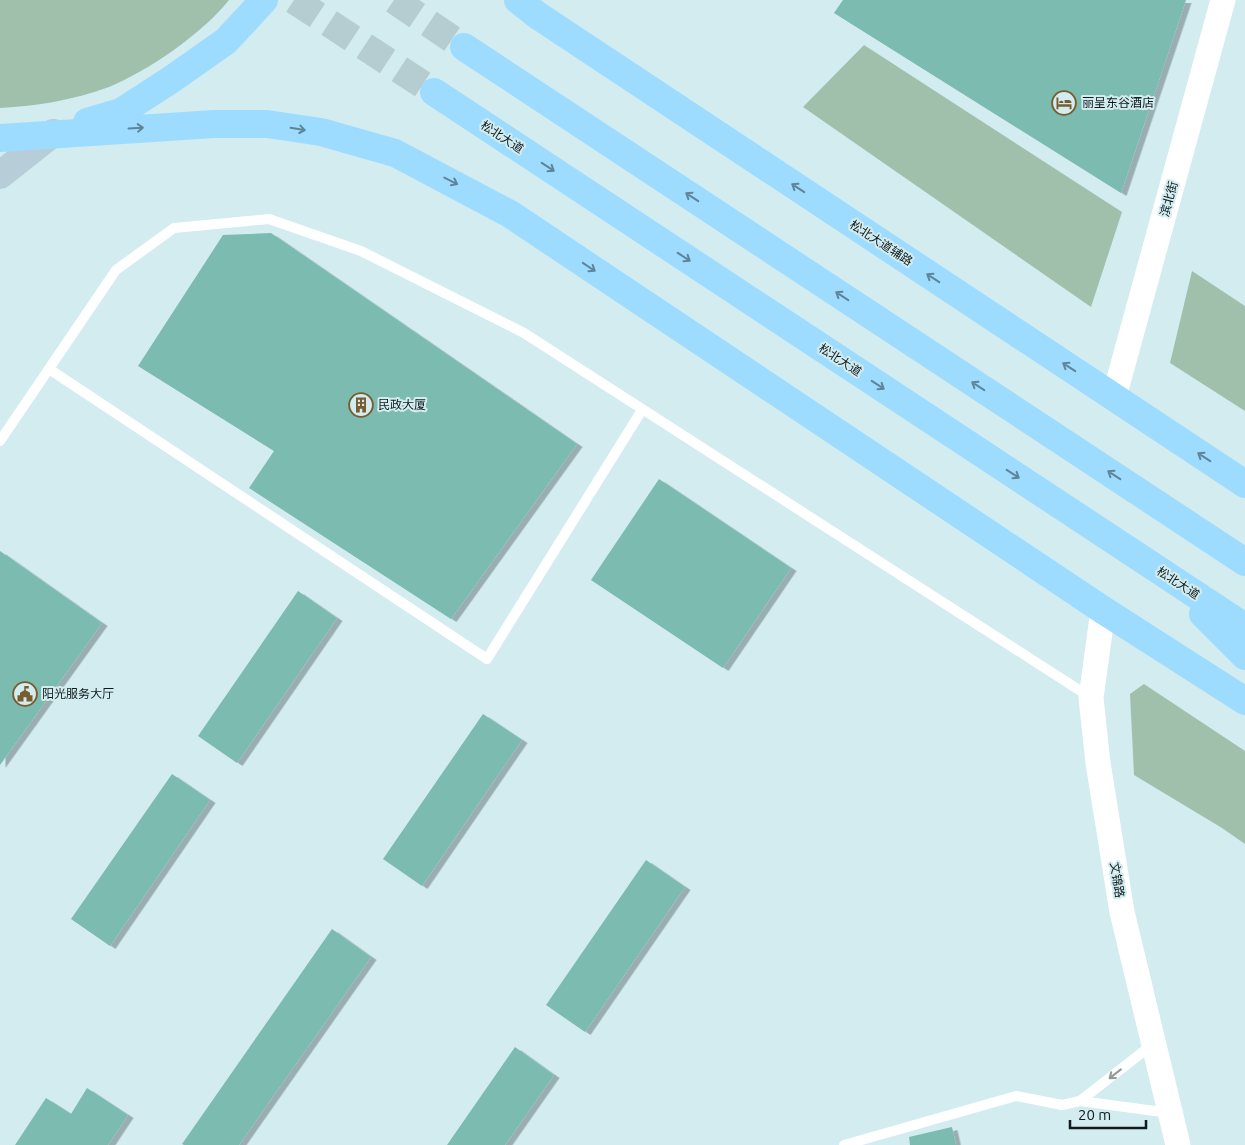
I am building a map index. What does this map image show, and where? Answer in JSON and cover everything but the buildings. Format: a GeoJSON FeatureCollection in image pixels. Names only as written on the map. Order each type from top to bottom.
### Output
{"type":"FeatureCollection","features":[{"type":"Feature","properties":{"kind":"highway"},"geometry":{"type":"LineString","coordinates":[[53,134],[121,112],[226,41],[264,0]]}},
{"type":"Feature","properties":{"kind":"highway","name":"松北大道辅路"},"geometry":{"type":"LineString","coordinates":[[518,0],[537,15],[1245,484]]}},
{"type":"Feature","properties":{"kind":"highway"},"geometry":{"type":"LineString","coordinates":[[464,47],[1245,562]]}},
{"type":"Feature","properties":{"kind":"highway","name":"松北大道"},"geometry":{"type":"LineString","coordinates":[[434,92],[1245,627]]}},
{"type":"Feature","properties":{"kind":"highway"},"geometry":{"type":"LineString","coordinates":[[0,138],[214,124],[267,124],[321,132],[395,152],[510,214],[1103,610],[1245,701]]}},
{"type":"Feature","properties":{"kind":"highway"},"geometry":{"type":"LineString","coordinates":[[1154,502],[1245,539]]}},
{"type":"Feature","properties":{"kind":"highway"},"geometry":{"type":"LineString","coordinates":[[1164,574],[1245,656]]}},
{"type":"Feature","properties":{"kind":"main road"},"geometry":{"type":"LineString","coordinates":[[0,174],[53,134]]}},
{"type":"Feature","properties":{"kind":"street","name":"滨北街"},"geometry":{"type":"LineString","coordinates":[[1114,397],[1223,0]]}},
{"type":"Feature","properties":{"kind":"street","name":"文锦路"},"geometry":{"type":"LineString","coordinates":[[1103,610],[1091,698],[1098,763],[1122,912],[1178,1145]]}},
{"type":"Feature","properties":{"kind":"lane"},"geometry":{"type":"LineString","coordinates":[[0,441],[116,270],[174,228],[269,219],[361,251],[515,328],[1091,698]]}},
{"type":"Feature","properties":{"kind":"lane"},"geometry":{"type":"LineString","coordinates":[[49,369],[487,659],[642,410]]}},
{"type":"Feature","properties":{"kind":"lane"},"geometry":{"type":"LineString","coordinates":[[1080,1101],[1153,1043]]}},
{"type":"Feature","properties":{"kind":"lane"},"geometry":{"type":"LineString","coordinates":[[844,1145],[1016,1096],[1062,1105],[1080,1101],[1170,1113]]}},
{"type":"Feature","properties":{"kind":"green space"},"geometry":{"type":"Polygon","coordinates":[[[0,0],[229,0],[218,13],[190,38],[157,61],[124,80],[96,92],[69,99],[28,106],[0,108],[0,0]]]}},
{"type":"Feature","properties":{"kind":"green space"},"geometry":{"type":"Polygon","coordinates":[[[864,45],[1122,212],[1091,307],[803,107],[864,45]]]}},
{"type":"Feature","properties":{"kind":"green space"},"geometry":{"type":"Polygon","coordinates":[[[1192,271],[1245,306],[1245,411],[1170,363],[1192,271]]]}},
{"type":"Feature","properties":{"kind":"green space"},"geometry":{"type":"Polygon","coordinates":[[[1144,684],[1245,751],[1245,844],[1134,775],[1130,694],[1144,684]]]}},
{"type":"Feature","properties":{"kind":"tunnel"},"geometry":{"type":"LineString","coordinates":[[294,0],[434,92]]}},
{"type":"Feature","properties":{"kind":"tunnel"},"geometry":{"type":"LineString","coordinates":[[394,0],[464,47]]}},
{"type":"Feature","properties":{"kind":"place","name":"丽呈东谷酒店"},"geometry":{"type":"Point","coordinates":[1064,103]}},
{"type":"Feature","properties":{"kind":"place","name":"民政大厦"},"geometry":{"type":"Point","coordinates":[361,405]}},
{"type":"Feature","properties":{"kind":"place","name":"阳光服务大厅"},"geometry":{"type":"Point","coordinates":[25,694]}}]}
